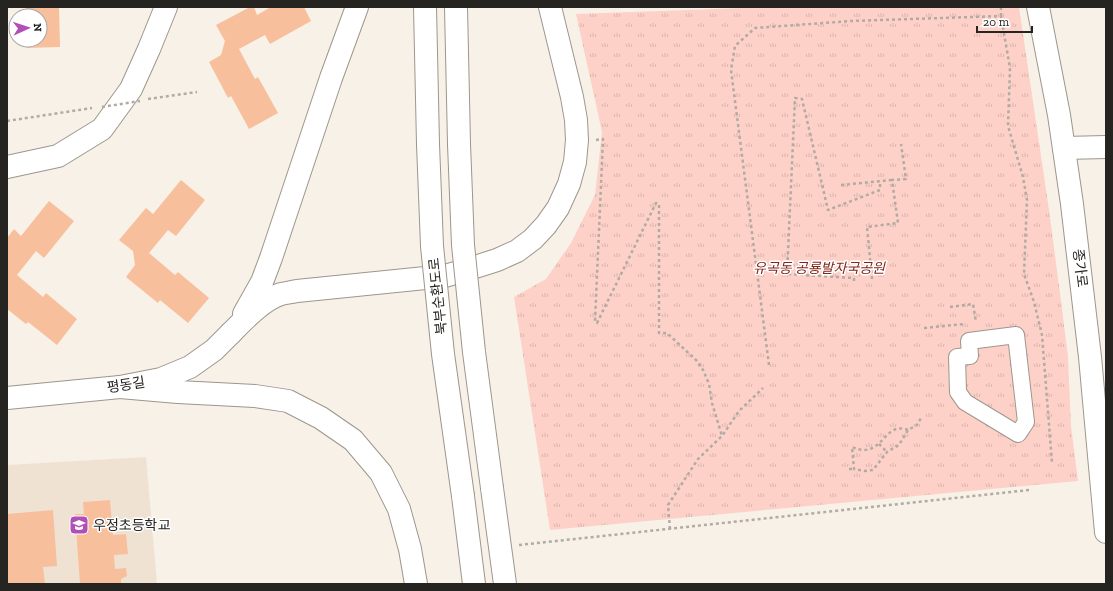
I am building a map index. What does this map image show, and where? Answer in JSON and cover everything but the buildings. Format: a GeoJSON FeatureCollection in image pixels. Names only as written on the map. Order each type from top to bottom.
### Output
{"type":"FeatureCollection","features":[{"type":"Feature","properties":{"kind":"main road"},"geometry":{"type":"LineString","coordinates":[[7,167],[58,156],[102,129],[131,89],[166,7]]}},
{"type":"Feature","properties":{"kind":"main road"},"geometry":{"type":"LineString","coordinates":[[231,333],[249,307],[262,282],[331,78],[357,7]]}},
{"type":"Feature","properties":{"kind":"main road","name":"북부순환도로"},"geometry":{"type":"LineString","coordinates":[[425,7],[432,246],[442,346],[474,584]]}},
{"type":"Feature","properties":{"kind":"main road"},"geometry":{"type":"LineString","coordinates":[[231,333],[250,314],[280,294],[304,290],[445,276],[497,260],[517,251],[533,239],[546,225],[558,208],[569,184],[575,162],[577,140],[576,120],[572,97],[550,7]]}},
{"type":"Feature","properties":{"kind":"main road","name":"종가로"},"geometry":{"type":"LineString","coordinates":[[1038,7],[1059,114],[1064,148],[1084,310],[1106,532]]}},
{"type":"Feature","properties":{"kind":"main road"},"geometry":{"type":"LineString","coordinates":[[457,12],[459,144],[463,245],[474,352],[505,584]]}},
{"type":"Feature","properties":{"kind":"main road"},"geometry":{"type":"LineString","coordinates":[[1064,148],[1106,147]]}},
{"type":"Feature","properties":{"kind":"main road","name":"평동길"},"geometry":{"type":"LineString","coordinates":[[7,398],[120,387],[161,379],[190,367],[214,350],[231,333]]}},
{"type":"Feature","properties":{"kind":"main road"},"geometry":{"type":"LineString","coordinates":[[120,387],[255,396],[288,401],[321,418],[353,440],[381,473],[399,509],[410,550],[416,584]]}},
{"type":"Feature","properties":{"kind":"street"},"geometry":{"type":"LineString","coordinates":[[1016,335],[1026,422],[1018,434],[964,402],[958,392],[957,357],[970,356],[969,341],[1016,335]]}},
{"type":"Feature","properties":{"kind":"path"},"geometry":{"type":"LineString","coordinates":[[1001,7],[1010,68],[1008,126],[1023,177],[1027,200],[1024,274],[1034,302],[1042,335],[1052,463]]}},
{"type":"Feature","properties":{"kind":"path"},"geometry":{"type":"LineString","coordinates":[[769,365],[731,70],[735,46],[755,28],[851,21],[1002,16]]}},
{"type":"Feature","properties":{"kind":"path"},"geometry":{"type":"LineString","coordinates":[[7,121],[197,92]]}},
{"type":"Feature","properties":{"kind":"path"},"geometry":{"type":"LineString","coordinates":[[854,281],[854,278],[787,274],[796,98],[802,99],[828,210],[880,190],[880,181]]}},
{"type":"Feature","properties":{"kind":"path"},"geometry":{"type":"LineString","coordinates":[[603,139],[595,321],[598,322],[656,203],[659,204],[659,333],[666,333],[697,361],[703,370],[709,384],[712,403],[722,436]]}},
{"type":"Feature","properties":{"kind":"path"},"geometry":{"type":"LineString","coordinates":[[841,185],[906,179],[901,144]]}},
{"type":"Feature","properties":{"kind":"path"},"geometry":{"type":"LineString","coordinates":[[872,279],[867,226],[898,223],[892,180]]}},
{"type":"Feature","properties":{"kind":"path"},"geometry":{"type":"LineString","coordinates":[[950,307],[973,304],[976,322]]}},
{"type":"Feature","properties":{"kind":"path"},"geometry":{"type":"LineString","coordinates":[[670,529],[668,505],[698,459],[722,436],[739,411],[764,388]]}},
{"type":"Feature","properties":{"kind":"path"},"geometry":{"type":"LineString","coordinates":[[849,470],[873,470],[887,452],[899,444],[908,430],[917,425],[921,418]]}},
{"type":"Feature","properties":{"kind":"path"},"geometry":{"type":"LineString","coordinates":[[854,469],[852,447],[859,450],[868,450],[879,444],[894,430],[901,428],[908,430]]}},
{"type":"Feature","properties":{"kind":"path"},"geometry":{"type":"LineString","coordinates":[[879,444],[887,452]]}},
{"type":"Feature","properties":{"kind":"path"},"geometry":{"type":"LineString","coordinates":[[500,547],[1029,490]]}},
{"type":"Feature","properties":{"kind":"shaded area","name":"우정초등학교"},"geometry":{"type":"Polygon","coordinates":[[[146,457],[157,584],[7,584],[7,465],[146,457]]]}},
{"type":"Feature","properties":{"kind":"green space","name":"유곡동 공룡발자국공원"},"geometry":{"type":"Polygon","coordinates":[[[770,7],[1019,7],[1049,210],[1068,357],[1071,426],[1078,481],[550,530],[514,297],[546,279],[571,243],[595,195],[602,132],[576,14],[770,7]]]}},
{"type":"Feature","properties":{"kind":"place","name":"우정초등학교"},"geometry":{"type":"Point","coordinates":[79,525]}}]}
